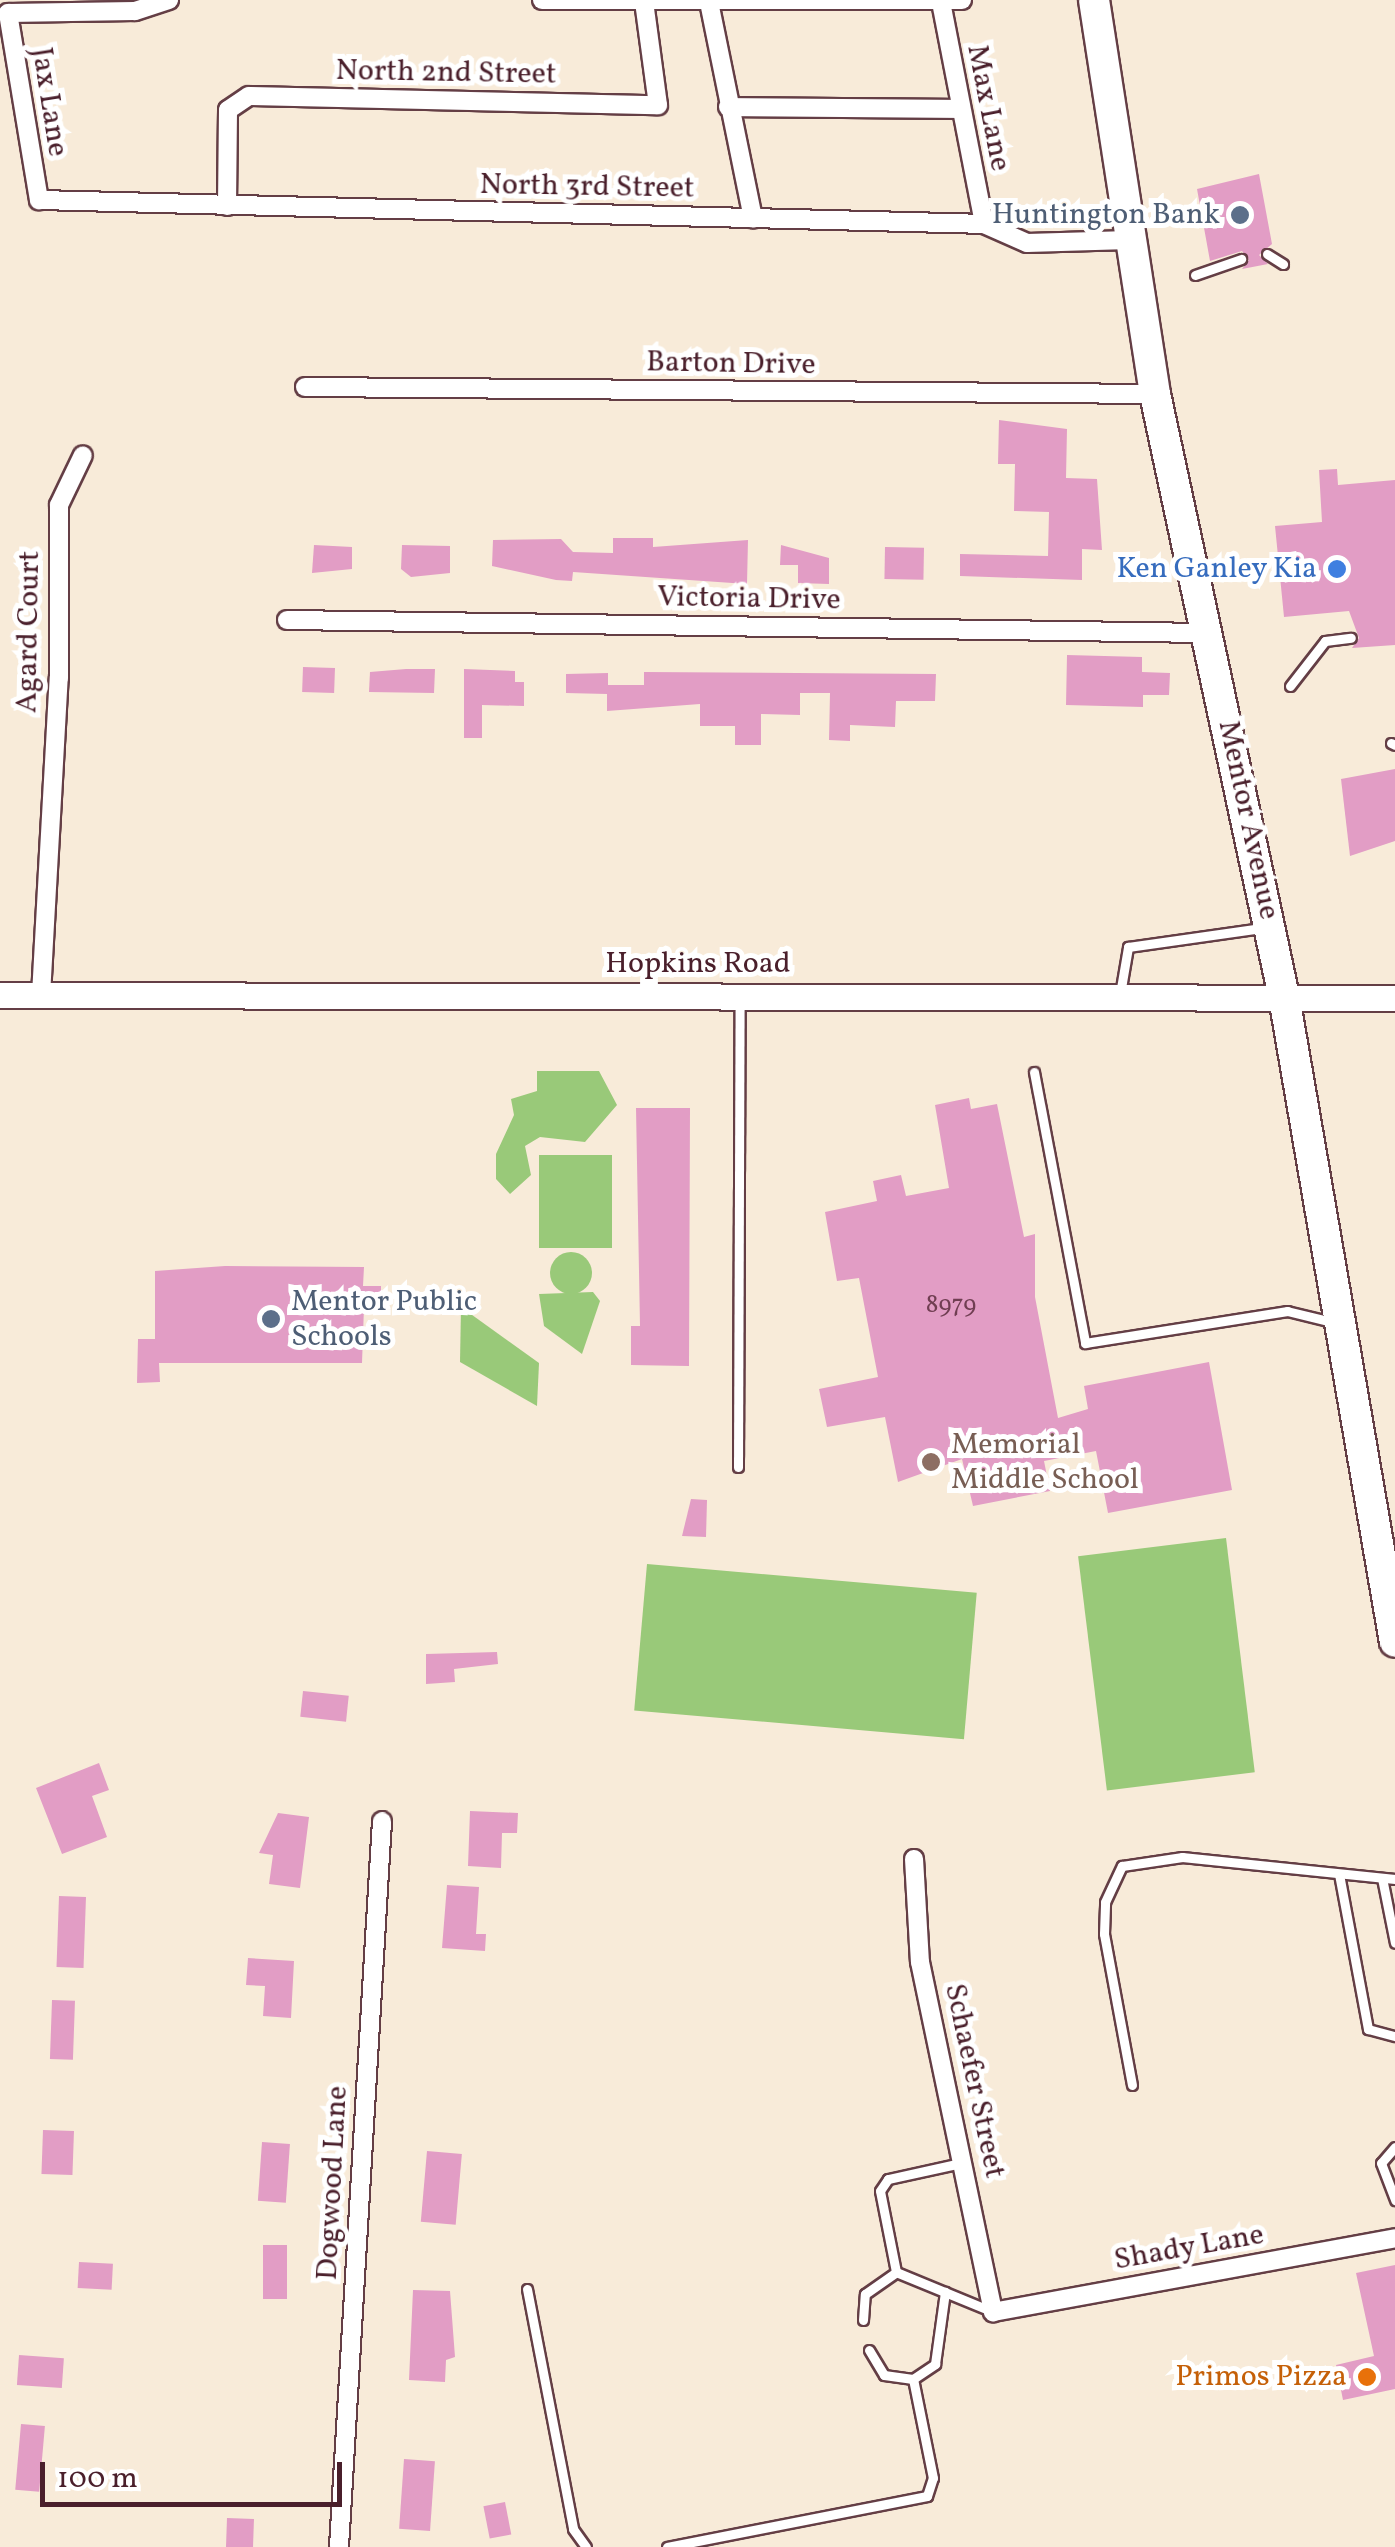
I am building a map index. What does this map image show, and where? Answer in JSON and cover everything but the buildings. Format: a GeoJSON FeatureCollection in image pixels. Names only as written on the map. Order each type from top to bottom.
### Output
{"type":"FeatureCollection","features":[{"type":"Feature","properties":{"kind":"main road","name":"Mentor Avenue"},"geometry":{"type":"LineString","coordinates":[[1094,0],[1156,394],[1284,996],[1395,1642]]}},
{"type":"Feature","properties":{"kind":"street","name":"Jax Lane"},"geometry":{"type":"LineString","coordinates":[[39,200],[8,12],[135,11],[169,0]]}},
{"type":"Feature","properties":{"kind":"street"},"geometry":{"type":"LineString","coordinates":[[542,0],[962,0]]}},
{"type":"Feature","properties":{"kind":"street","name":"North 2nd Street"},"geometry":{"type":"LineString","coordinates":[[228,206],[234,102],[658,105],[644,2]]}},
{"type":"Feature","properties":{"kind":"street"},"geometry":{"type":"LineString","coordinates":[[708,2],[753,219]]}},
{"type":"Feature","properties":{"kind":"street","name":"Max Lane"},"geometry":{"type":"LineString","coordinates":[[941,2],[957,109],[984,224]]}},
{"type":"Feature","properties":{"kind":"street"},"geometry":{"type":"LineString","coordinates":[[728,108],[957,109]]}},
{"type":"Feature","properties":{"kind":"street","name":"North 3rd Street"},"geometry":{"type":"LineString","coordinates":[[39,200],[984,224],[1027,243],[1129,240]]}},
{"type":"Feature","properties":{"kind":"street","name":"Barton Drive"},"geometry":{"type":"LineString","coordinates":[[305,388],[1156,394]]}},
{"type":"Feature","properties":{"kind":"street","name":"Agard Court"},"geometry":{"type":"LineString","coordinates":[[40,995],[59,506],[83,455]]}},
{"type":"Feature","properties":{"kind":"street","name":"Victoria Drive"},"geometry":{"type":"LineString","coordinates":[[288,620],[1209,633]]}},
{"type":"Feature","properties":{"kind":"street","name":"Hopkins Road"},"geometry":{"type":"LineString","coordinates":[[0,996],[1395,998]]}},
{"type":"Feature","properties":{"kind":"street","name":"Dogwood Lane"},"geometry":{"type":"LineString","coordinates":[[339,2547],[382,1822]]}},
{"type":"Feature","properties":{"kind":"street","name":"Schaefer Street"},"geometry":{"type":"LineString","coordinates":[[914,1859],[920,1962],[993,2312]]}},
{"type":"Feature","properties":{"kind":"street","name":"Shady Lane"},"geometry":{"type":"LineString","coordinates":[[993,2312],[1395,2238]]}},
{"type":"Feature","properties":{"kind":"lane"},"geometry":{"type":"LineString","coordinates":[[1267,254],[1284,264]]}},
{"type":"Feature","properties":{"kind":"lane"},"geometry":{"type":"LineString","coordinates":[[1196,275],[1240,259]]}},
{"type":"Feature","properties":{"kind":"lane"},"geometry":{"type":"LineString","coordinates":[[1290,686],[1325,640],[1351,638]]}},
{"type":"Feature","properties":{"kind":"lane"},"geometry":{"type":"LineString","coordinates":[[1120,996],[1128,947],[1270,927]]}},
{"type":"Feature","properties":{"kind":"lane"},"geometry":{"type":"LineString","coordinates":[[738,1467],[740,997]]}},
{"type":"Feature","properties":{"kind":"lane"},"geometry":{"type":"LineString","coordinates":[[1034,1072],[1085,1343],[1287,1310],[1339,1324]]}},
{"type":"Feature","properties":{"kind":"lane"},"geometry":{"type":"LineString","coordinates":[[1132,2086],[1104,1934],[1105,1902],[1122,1866],[1182,1857],[1395,1879]]}},
{"type":"Feature","properties":{"kind":"lane"},"geometry":{"type":"LineString","coordinates":[[1339,1874],[1368,2029],[1395,2036]]}},
{"type":"Feature","properties":{"kind":"lane"},"geometry":{"type":"LineString","coordinates":[[1382,1878],[1395,1944]]}},
{"type":"Feature","properties":{"kind":"lane"},"geometry":{"type":"LineString","coordinates":[[1395,2148],[1382,2163],[1395,2200]]}},
{"type":"Feature","properties":{"kind":"lane"},"geometry":{"type":"LineString","coordinates":[[896,2272],[880,2192],[888,2179],[964,2163]]}},
{"type":"Feature","properties":{"kind":"lane"},"geometry":{"type":"LineString","coordinates":[[896,2272],[993,2312]]}},
{"type":"Feature","properties":{"kind":"lane"},"geometry":{"type":"LineString","coordinates":[[863,2320],[872,2285],[896,2272]]}},
{"type":"Feature","properties":{"kind":"lane"},"geometry":{"type":"LineString","coordinates":[[528,2290],[572,2529],[586,2547]]}},
{"type":"Feature","properties":{"kind":"lane"},"geometry":{"type":"LineString","coordinates":[[869,2350],[884,2375],[913,2379],[936,2364],[945,2292]]}},
{"type":"Feature","properties":{"kind":"lane"},"geometry":{"type":"LineString","coordinates":[[667,2547],[920,2502],[933,2478],[913,2379]]}},
{"type":"Feature","properties":{"kind":"green space"},"geometry":{"type":"Polygon","coordinates":[[[537,1071],[599,1071],[617,1105],[585,1142],[540,1137],[525,1146],[531,1175],[510,1194],[496,1179],[496,1154],[514,1115],[511,1099],[537,1091],[537,1071]]]}},
{"type":"Feature","properties":{"kind":"green space"},"geometry":{"type":"Polygon","coordinates":[[[539,1155],[612,1155],[612,1248],[539,1248],[539,1155]]]}},
{"type":"Feature","properties":{"kind":"green space"},"geometry":{"type":"Polygon","coordinates":[[[571,1252],[586,1258],[592,1273],[586,1288],[571,1294],[556,1288],[550,1273],[556,1258],[571,1252]]]}},
{"type":"Feature","properties":{"kind":"green space"},"geometry":{"type":"Polygon","coordinates":[[[593,1292],[600,1301],[582,1354],[544,1326],[539,1294],[593,1292]]]}},
{"type":"Feature","properties":{"kind":"green space"},"geometry":{"type":"Polygon","coordinates":[[[461,1307],[539,1363],[537,1406],[460,1362],[461,1307]]]}},
{"type":"Feature","properties":{"kind":"green space"},"geometry":{"type":"Polygon","coordinates":[[[1226,1538],[1255,1772],[1107,1790],[1078,1556],[1226,1538]]]}},
{"type":"Feature","properties":{"kind":"green space"},"geometry":{"type":"Polygon","coordinates":[[[647,1564],[977,1593],[964,1739],[634,1710],[647,1564]]]}},
{"type":"Feature","properties":{"kind":"place","name":"Huntington Bank"},"geometry":{"type":"Point","coordinates":[1240,215]}},
{"type":"Feature","properties":{"kind":"place","name":"Ken Ganley Kia"},"geometry":{"type":"Point","coordinates":[1337,569]}},
{"type":"Feature","properties":{"kind":"place","name":"Mentor Public Schools"},"geometry":{"type":"Point","coordinates":[271,1319]}},
{"type":"Feature","properties":{"kind":"place","name":"Memorial Middle School"},"geometry":{"type":"Point","coordinates":[931,1462]}},
{"type":"Feature","properties":{"kind":"place","name":"Primos Pizza"},"geometry":{"type":"Point","coordinates":[1367,2377]}}]}
